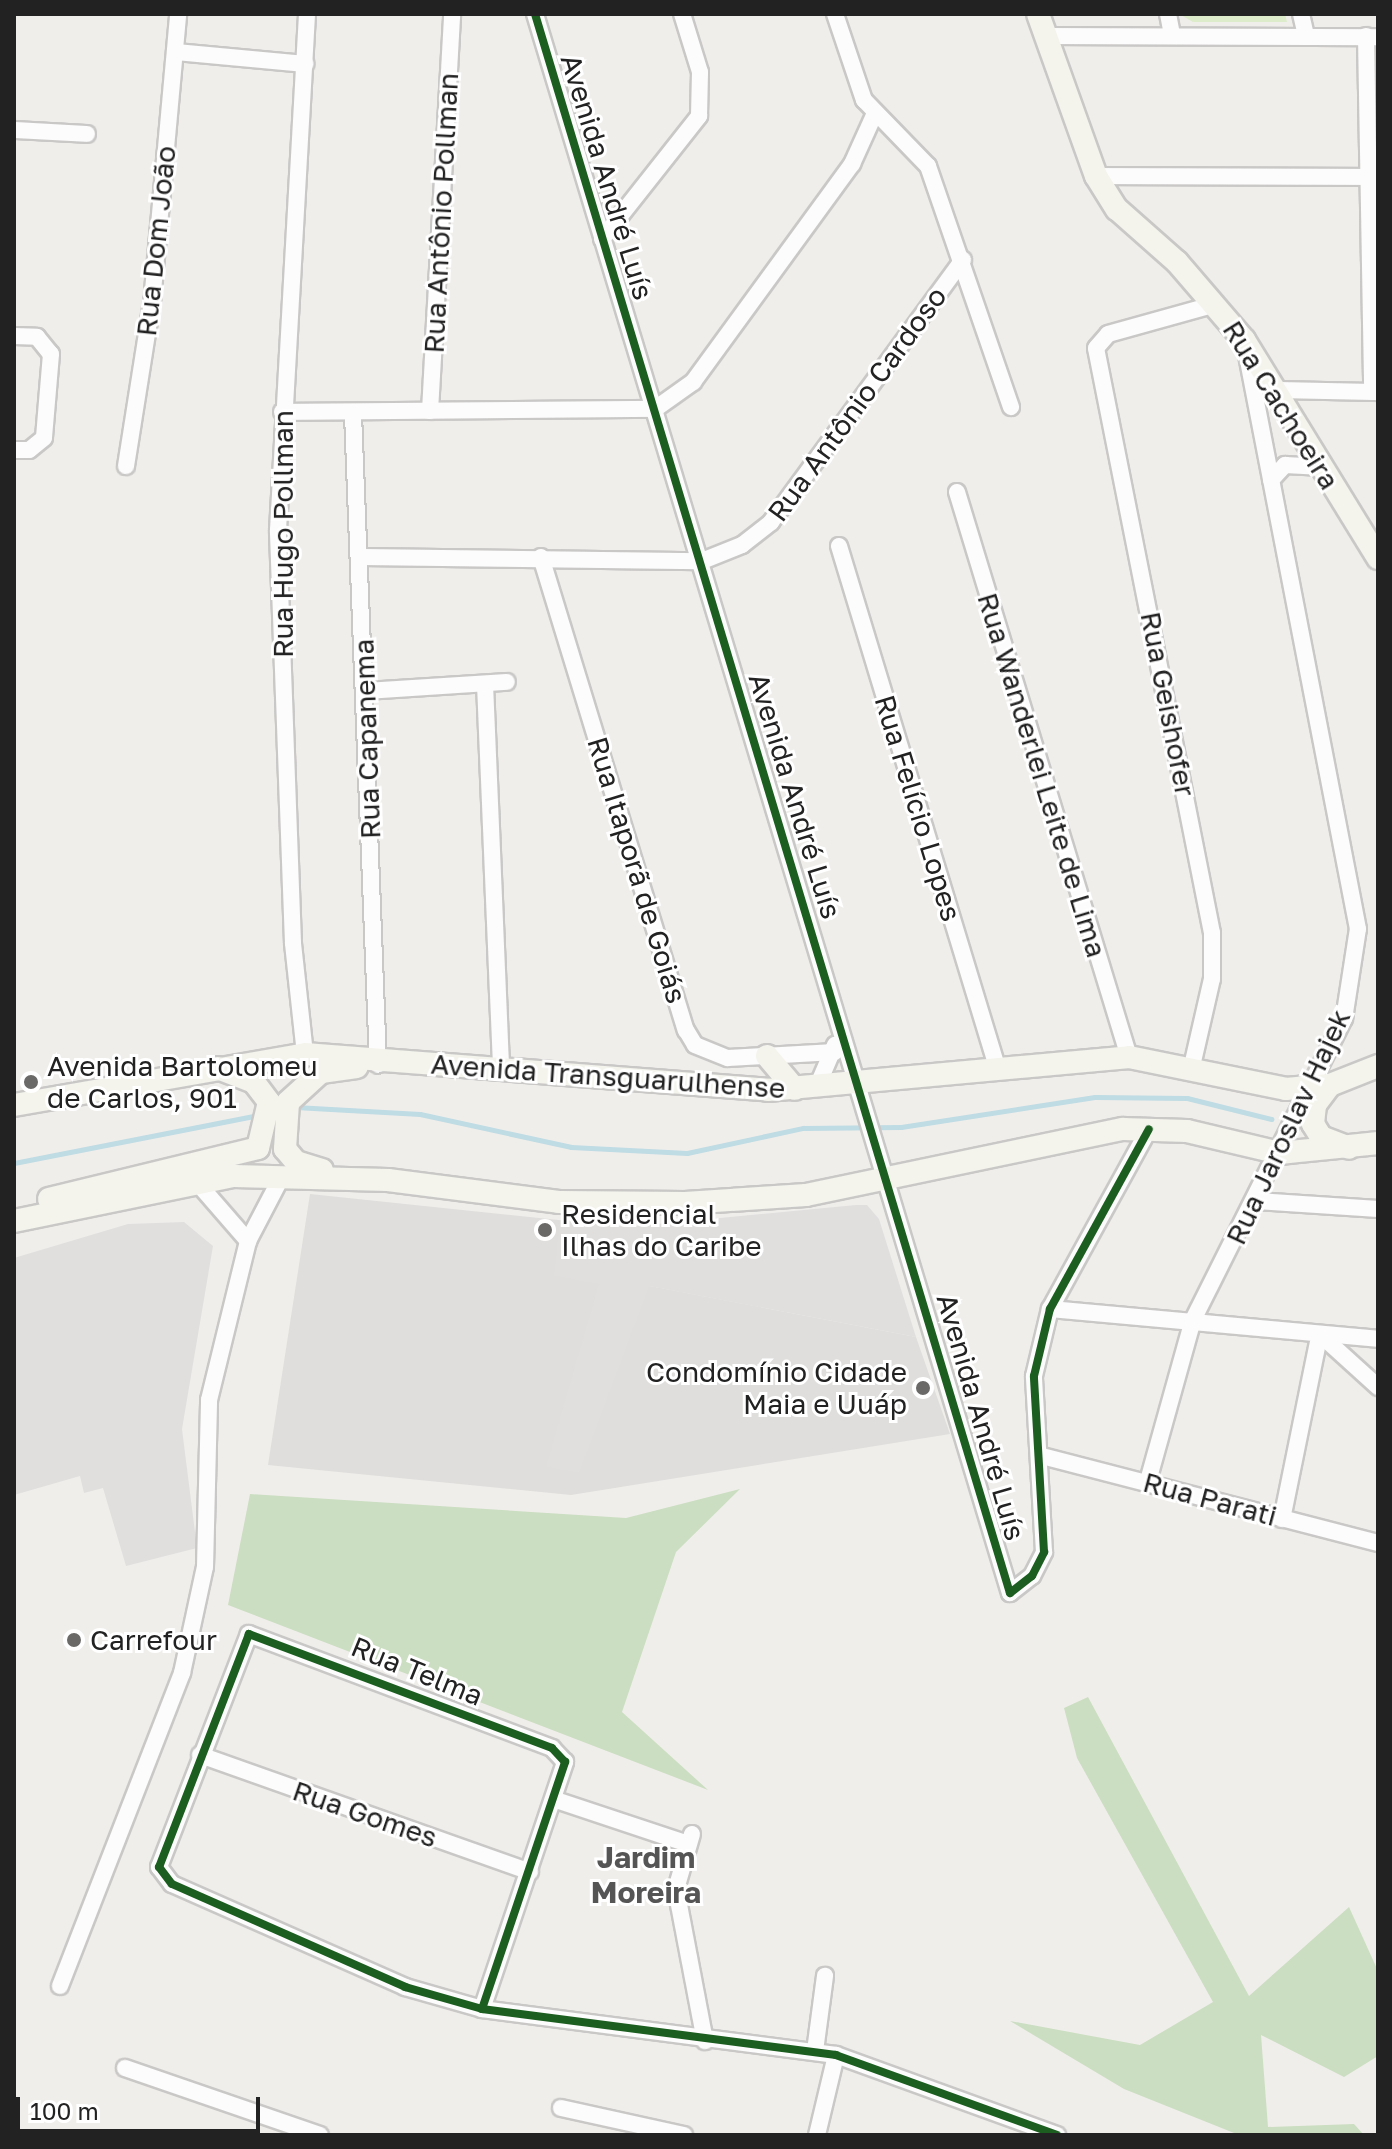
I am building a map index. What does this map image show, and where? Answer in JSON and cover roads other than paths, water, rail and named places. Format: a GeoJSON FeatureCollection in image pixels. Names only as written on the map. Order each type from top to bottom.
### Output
{"type":"FeatureCollection","features":[{"type":"Feature","properties":{"kind":"main road","name":"Rua Cachoeira"},"geometry":{"type":"LineString","coordinates":[[1038,14],[1096,176],[1117,209],[1216,304],[1244,340],[1318,467],[1378,558]]}},
{"type":"Feature","properties":{"kind":"main road"},"geometry":{"type":"LineString","coordinates":[[14,1105],[215,1067],[305,1054],[378,1061]]}},
{"type":"Feature","properties":{"kind":"main road"},"geometry":{"type":"LineString","coordinates":[[767,1056],[806,1088]]}},
{"type":"Feature","properties":{"kind":"main road","name":"Avenida Transguarulhense"},"geometry":{"type":"LineString","coordinates":[[378,1061],[806,1088],[1129,1057],[1192,1066],[1315,1101],[1378,1066]]}},
{"type":"Feature","properties":{"kind":"main road"},"geometry":{"type":"LineString","coordinates":[[353,1177],[305,1167],[290,1155],[283,1137],[288,1102],[321,1072],[378,1061]]}},
{"type":"Feature","properties":{"kind":"main road"},"geometry":{"type":"LineString","coordinates":[[14,1211],[258,1148],[271,1113],[262,1089],[215,1067]]}},
{"type":"Feature","properties":{"kind":"main road"},"geometry":{"type":"LineString","coordinates":[[1315,1101],[1321,1137],[1355,1149]]}},
{"type":"Feature","properties":{"kind":"main road"},"geometry":{"type":"LineString","coordinates":[[14,1221],[195,1180],[353,1177],[614,1204],[778,1198],[888,1178],[1090,1132],[1149,1129],[1280,1153],[1355,1149],[1378,1143]]}},
{"type":"Feature","properties":{"kind":"street","name":"Rua Dom João"},"geometry":{"type":"LineString","coordinates":[[126,466],[152,302],[178,14]]}},
{"type":"Feature","properties":{"kind":"street","name":"Rua Hugo Pollman"},"geometry":{"type":"LineString","coordinates":[[305,1054],[293,943],[280,607],[282,412],[307,14]]}},
{"type":"Feature","properties":{"kind":"street","name":"Rua Antônio Pollman"},"geometry":{"type":"LineString","coordinates":[[430,411],[452,14]]}},
{"type":"Feature","properties":{"kind":"street","name":"Avenida André Luís"},"geometry":{"type":"LineString","coordinates":[[535,14],[888,1178],[931,1352],[1010,1593],[1032,1576],[1044,1552],[1042,1456]]}},
{"type":"Feature","properties":{"kind":"street"},"geometry":{"type":"LineString","coordinates":[[602,239],[699,116],[700,72],[682,14]]}},
{"type":"Feature","properties":{"kind":"street"},"geometry":{"type":"LineString","coordinates":[[835,14],[856,82],[875,113],[902,131],[928,166],[963,260],[1011,407]]}},
{"type":"Feature","properties":{"kind":"street"},"geometry":{"type":"LineString","coordinates":[[1168,14],[1172,35]]}},
{"type":"Feature","properties":{"kind":"street"},"geometry":{"type":"LineString","coordinates":[[1301,14],[1306,36]]}},
{"type":"Feature","properties":{"kind":"street"},"geometry":{"type":"LineString","coordinates":[[1045,36],[1372,37],[1375,392],[1274,390]]}},
{"type":"Feature","properties":{"kind":"street"},"geometry":{"type":"LineString","coordinates":[[176,52],[305,64]]}},
{"type":"Feature","properties":{"kind":"street"},"geometry":{"type":"LineString","coordinates":[[282,412],[655,409],[702,370],[852,164],[875,113]]}},
{"type":"Feature","properties":{"kind":"street"},"geometry":{"type":"LineString","coordinates":[[14,130],[87,134]]}},
{"type":"Feature","properties":{"kind":"street"},"geometry":{"type":"LineString","coordinates":[[1096,176],[1374,177]]}},
{"type":"Feature","properties":{"kind":"street","name":"Rua Antônio Cardoso"},"geometry":{"type":"LineString","coordinates":[[702,561],[742,545],[771,522],[963,260]]}},
{"type":"Feature","properties":{"kind":"street","name":"Rua Geishofer"},"geometry":{"type":"LineString","coordinates":[[1192,1066],[1212,979],[1212,933],[1098,343],[1216,304]]}},
{"type":"Feature","properties":{"kind":"street"},"geometry":{"type":"LineString","coordinates":[[14,336],[37,337],[51,354],[44,438],[29,450],[14,450]]}},
{"type":"Feature","properties":{"kind":"street","name":"Rua Jaroslav Hajek"},"geometry":{"type":"LineString","coordinates":[[1148,1481],[1193,1320],[1280,1153],[1315,1101],[1344,1019],[1357,905],[1244,340]]}},
{"type":"Feature","properties":{"kind":"street","name":"Rua Capanema"},"geometry":{"type":"LineString","coordinates":[[353,413],[362,557],[378,1061]]}},
{"type":"Feature","properties":{"kind":"street"},"geometry":{"type":"LineString","coordinates":[[1271,480],[1285,465],[1318,467]]}},
{"type":"Feature","properties":{"kind":"street","name":"Rua Wanderlei Leite de Lima"},"geometry":{"type":"LineString","coordinates":[[957,492],[1129,1057]]}},
{"type":"Feature","properties":{"kind":"street","name":"Rua Felício Lopes"},"geometry":{"type":"LineString","coordinates":[[839,546],[998,1070]]}},
{"type":"Feature","properties":{"kind":"street"},"geometry":{"type":"LineString","coordinates":[[362,557],[702,561]]}},
{"type":"Feature","properties":{"kind":"street","name":"Rua Itaporã de Goiás"},"geometry":{"type":"LineString","coordinates":[[541,557],[686,1030],[708,1052],[767,1056],[835,1052]]}},
{"type":"Feature","properties":{"kind":"street"},"geometry":{"type":"LineString","coordinates":[[366,691],[507,682]]}},
{"type":"Feature","properties":{"kind":"street"},"geometry":{"type":"LineString","coordinates":[[485,684],[501,1068]]}},
{"type":"Feature","properties":{"kind":"street","name":"Avenida André Luís"},"geometry":{"type":"LineString","coordinates":[[806,1088],[835,1052],[839,1016]]}},
{"type":"Feature","properties":{"kind":"street"},"geometry":{"type":"LineString","coordinates":[[1042,1456],[1034,1376],[1050,1309],[1149,1129]]}},
{"type":"Feature","properties":{"kind":"street"},"geometry":{"type":"LineString","coordinates":[[60,1986],[161,1739],[199,1610],[209,1400],[248,1241],[282,1176]]}},
{"type":"Feature","properties":{"kind":"street"},"geometry":{"type":"LineString","coordinates":[[195,1180],[248,1241]]}},
{"type":"Feature","properties":{"kind":"street"},"geometry":{"type":"LineString","coordinates":[[1257,1201],[1378,1209]]}},
{"type":"Feature","properties":{"kind":"street"},"geometry":{"type":"LineString","coordinates":[[1050,1309],[1193,1320],[1322,1338],[1378,1339]]}},
{"type":"Feature","properties":{"kind":"street"},"geometry":{"type":"LineString","coordinates":[[1322,1338],[1378,1387]]}},
{"type":"Feature","properties":{"kind":"street"},"geometry":{"type":"LineString","coordinates":[[1282,1519],[1322,1338]]}},
{"type":"Feature","properties":{"kind":"street","name":"Rua Parati"},"geometry":{"type":"LineString","coordinates":[[1042,1456],[1378,1543]]}},
{"type":"Feature","properties":{"kind":"street","name":"Rua Telma"},"geometry":{"type":"LineString","coordinates":[[200,1755],[247,1637],[257,1631],[560,1754],[567,1771],[556,1800]]}},
{"type":"Feature","properties":{"kind":"street"},"geometry":{"type":"LineString","coordinates":[[200,1755],[159,1867],[172,1884],[405,1987],[482,2009],[705,2041],[836,2055],[1057,2135]]}},
{"type":"Feature","properties":{"kind":"street","name":"Rua Gomes"},"geometry":{"type":"LineString","coordinates":[[200,1755],[530,1872]]}},
{"type":"Feature","properties":{"kind":"street"},"geometry":{"type":"LineString","coordinates":[[482,2009],[556,1800],[690,1839],[676,1889],[705,2041]]}},
{"type":"Feature","properties":{"kind":"street"},"geometry":{"type":"LineString","coordinates":[[815,2051],[825,1976]]}},
{"type":"Feature","properties":{"kind":"street"},"geometry":{"type":"LineString","coordinates":[[822,2132],[836,2055]]}},
{"type":"Feature","properties":{"kind":"street"},"geometry":{"type":"LineString","coordinates":[[125,2068],[320,2135]]}},
{"type":"Feature","properties":{"kind":"street"},"geometry":{"type":"LineString","coordinates":[[561,2108],[684,2135]]}},
{"type":"Feature","properties":{"kind":"waterway"},"geometry":{"type":"LineString","coordinates":[[295,1107],[420,1114],[571,1147],[687,1153],[803,1128],[901,1127],[1095,1097],[1187,1098],[1271,1119]]}},
{"type":"Feature","properties":{"kind":"waterway"},"geometry":{"type":"LineString","coordinates":[[14,1163],[258,1115]]}},
{"type":"Feature","properties":{"kind":"place","name":"Avenida Bartolomeu de Carlos, 901"},"geometry":{"type":"Point","coordinates":[31,1082]}},
{"type":"Feature","properties":{"kind":"place","name":"Residencial Ilhas do Caribe"},"geometry":{"type":"Point","coordinates":[545,1230]}},
{"type":"Feature","properties":{"kind":"place","name":"Condomínio Cidade Maia e Uuáp"},"geometry":{"type":"Point","coordinates":[923,1388]}},
{"type":"Feature","properties":{"kind":"place","name":"Carrefour"},"geometry":{"type":"Point","coordinates":[74,1640]}},
{"type":"Feature","properties":{"kind":"district","name":"Jardim Moreira"},"geometry":{"type":"Point","coordinates":[646,1874]}}]}
